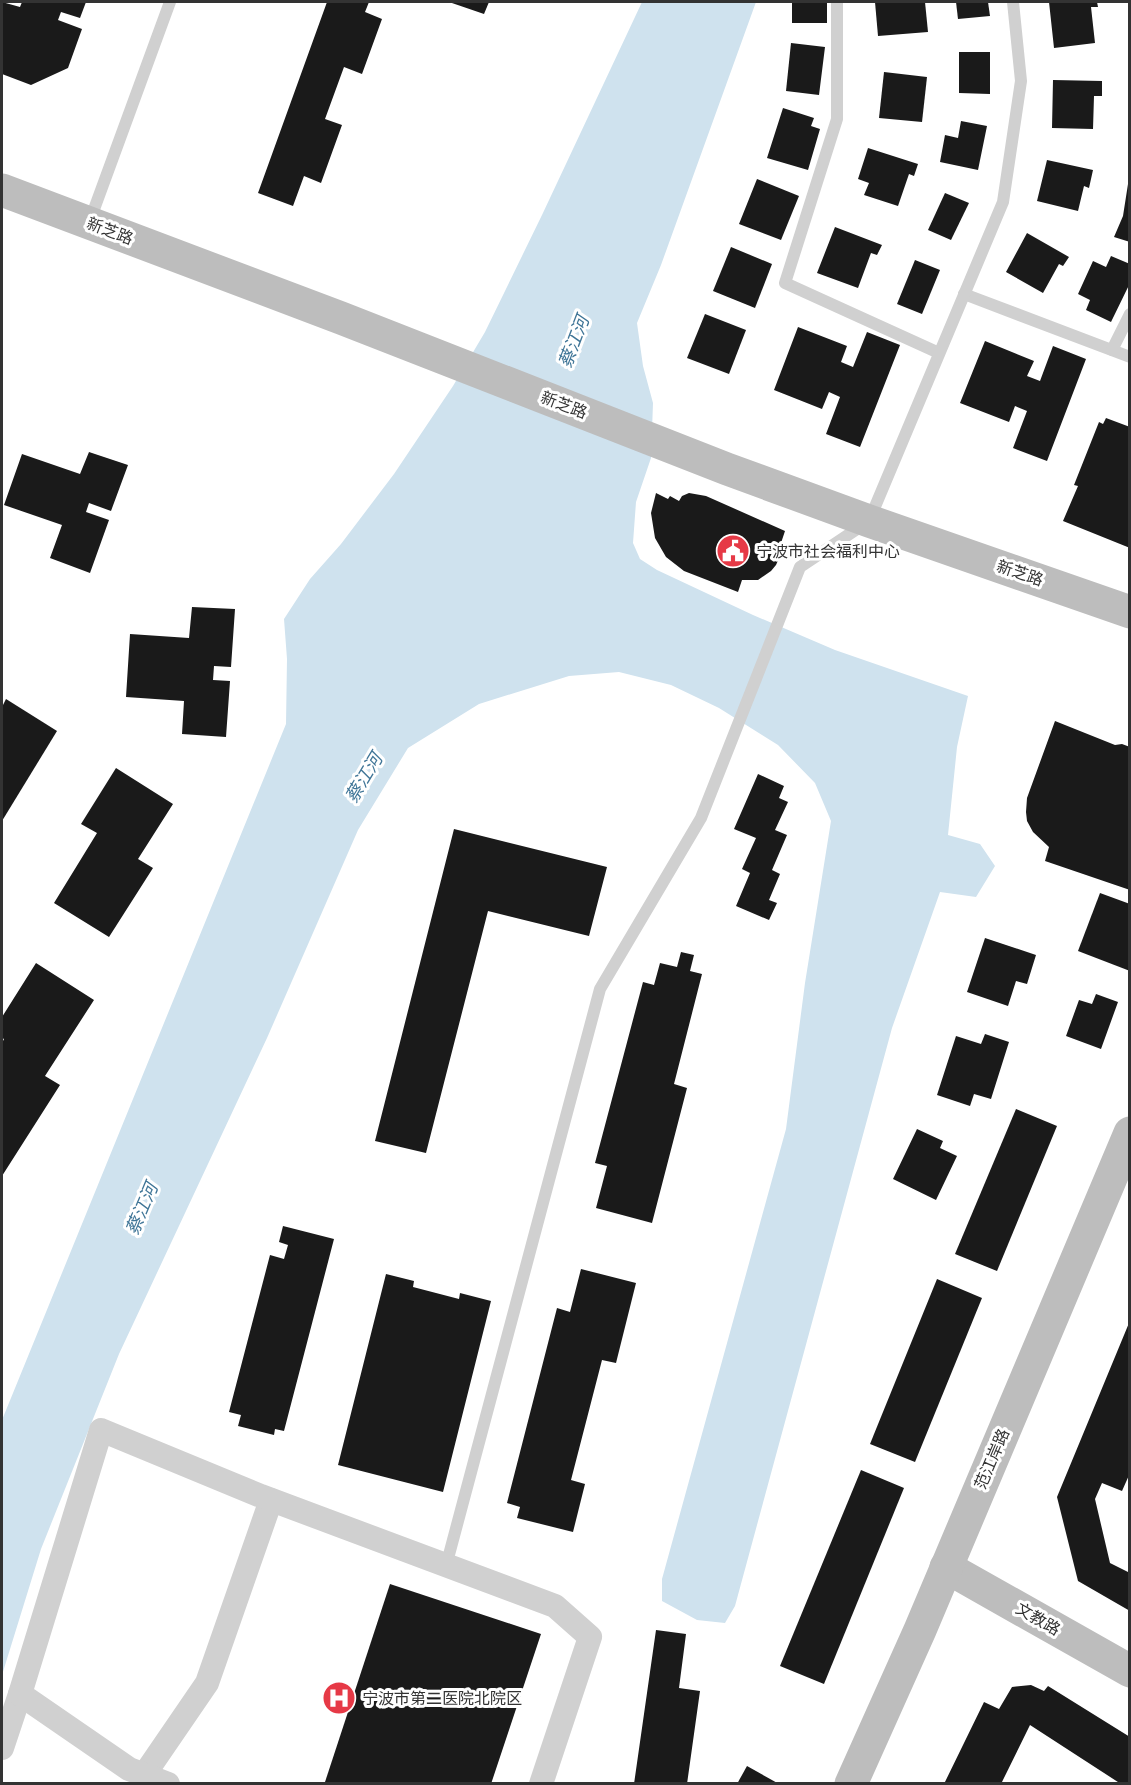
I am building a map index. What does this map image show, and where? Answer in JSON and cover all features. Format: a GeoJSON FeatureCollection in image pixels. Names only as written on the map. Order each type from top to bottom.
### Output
{"type":"FeatureCollection","features":[{"type":"Feature","properties":{"kind":"main road","name":"新芝路"},"geometry":{"type":"LineString","coordinates":[[2,190],[341,318],[726,469],[1130,612]]}},
{"type":"Feature","properties":{"kind":"main road","name":"范江岸路"},"geometry":{"type":"LineString","coordinates":[[851,1784],[1123,1165],[1130,1133]]}},
{"type":"Feature","properties":{"kind":"main road","name":"文教路"},"geometry":{"type":"LineString","coordinates":[[946,1567],[1130,1671]]}},
{"type":"Feature","properties":{"kind":"street"},"geometry":{"type":"LineString","coordinates":[[2,1748],[101,1430],[271,1500],[555,1606],[590,1637],[541,1784]]}},
{"type":"Feature","properties":{"kind":"street"},"geometry":{"type":"LineString","coordinates":[[144,1775],[207,1683],[271,1500]]}},
{"type":"Feature","properties":{"kind":"street"},"geometry":{"type":"LineString","coordinates":[[20,1694],[129,1769],[168,1784]]}},
{"type":"Feature","properties":{"kind":"lane"},"geometry":{"type":"LineString","coordinates":[[89,223],[170,2]]}},
{"type":"Feature","properties":{"kind":"lane"},"geometry":{"type":"LineString","coordinates":[[837,2],[837,119],[785,284],[939,353]]}},
{"type":"Feature","properties":{"kind":"lane"},"geometry":{"type":"LineString","coordinates":[[446,1566],[600,989],[701,818],[800,567],[869,521],[1003,202],[1021,81],[1013,2]]}},
{"type":"Feature","properties":{"kind":"lane"},"geometry":{"type":"LineString","coordinates":[[964,294],[1130,357]]}},
{"type":"Feature","properties":{"kind":"lane"},"geometry":{"type":"LineString","coordinates":[[1112,350],[1130,314]]}},
{"type":"Feature","properties":{"kind":"water","name":"蔡江河"},"geometry":{"type":"Polygon","coordinates":[[[642,2],[756,2],[661,265],[637,323],[643,366],[653,403],[651,458],[636,502],[633,543],[640,559],[657,570],[753,615],[835,650],[968,696],[957,747],[948,835],[980,844],[995,866],[976,897],[940,892],[892,1028],[735,1606],[725,1623],[697,1620],[662,1601],[662,1579],[786,1129],[805,983],[831,821],[815,783],[778,745],[719,708],[671,685],[619,672],[569,676],[479,704],[408,748],[358,830],[267,1038],[119,1354],[41,1549],[2,1675],[2,1420],[286,724],[287,659],[284,619],[310,579],[341,544],[394,474],[453,386],[485,332],[642,2]]]}},
{"type":"Feature","properties":{"kind":"building"},"geometry":{"type":"Polygon","coordinates":[[[2,2],[20,7],[22,2],[86,2],[80,18],[61,12],[58,20],[82,29],[68,68],[31,85],[2,74],[2,2]]]}},
{"type":"Feature","properties":{"kind":"building"},"geometry":{"type":"Polygon","coordinates":[[[327,2],[369,2],[365,12],[382,19],[362,74],[344,67],[325,119],[342,125],[321,183],[304,176],[293,206],[258,193],[327,2]]]}},
{"type":"Feature","properties":{"kind":"building"},"geometry":{"type":"Polygon","coordinates":[[[449,2],[489,2],[484,14],[449,2]]]}},
{"type":"Feature","properties":{"kind":"building"},"geometry":{"type":"Polygon","coordinates":[[[792,2],[827,2],[827,23],[792,23],[792,2]]]}},
{"type":"Feature","properties":{"kind":"building"},"geometry":{"type":"Polygon","coordinates":[[[875,2],[925,2],[928,32],[878,36],[875,2]]]}},
{"type":"Feature","properties":{"kind":"building"},"geometry":{"type":"Polygon","coordinates":[[[956,2],[988,2],[990,16],[958,19],[956,2]]]}},
{"type":"Feature","properties":{"kind":"building"},"geometry":{"type":"Polygon","coordinates":[[[1049,2],[1097,2],[1098,7],[1091,7],[1095,43],[1054,48],[1049,2]]]}},
{"type":"Feature","properties":{"kind":"building"},"geometry":{"type":"Polygon","coordinates":[[[791,43],[825,47],[819,95],[786,91],[791,43]]]}},
{"type":"Feature","properties":{"kind":"building"},"geometry":{"type":"Polygon","coordinates":[[[959,52],[990,52],[990,94],[959,93],[959,52]]]}},
{"type":"Feature","properties":{"kind":"building"},"geometry":{"type":"Polygon","coordinates":[[[884,72],[927,77],[922,122],[879,118],[884,72]]]}},
{"type":"Feature","properties":{"kind":"building"},"geometry":{"type":"Polygon","coordinates":[[[1053,80],[1102,81],[1102,96],[1094,96],[1093,129],[1052,128],[1053,80]]]}},
{"type":"Feature","properties":{"kind":"building"},"geometry":{"type":"Polygon","coordinates":[[[783,108],[814,118],[811,126],[820,129],[808,170],[767,158],[783,108]]]}},
{"type":"Feature","properties":{"kind":"building"},"geometry":{"type":"Polygon","coordinates":[[[961,121],[987,126],[978,170],[940,162],[945,135],[958,138],[961,121]]]}},
{"type":"Feature","properties":{"kind":"building"},"geometry":{"type":"Polygon","coordinates":[[[868,148],[918,164],[914,176],[909,174],[898,206],[864,195],[869,183],[858,179],[868,148]]]}},
{"type":"Feature","properties":{"kind":"building"},"geometry":{"type":"Polygon","coordinates":[[[1047,160],[1093,170],[1089,188],[1084,186],[1078,211],[1037,201],[1047,160]]]}},
{"type":"Feature","properties":{"kind":"building"},"geometry":{"type":"Polygon","coordinates":[[[757,179],[799,196],[781,240],[739,224],[757,179]]]}},
{"type":"Feature","properties":{"kind":"building"},"geometry":{"type":"Polygon","coordinates":[[[1128,184],[1130,184],[1130,242],[1114,237],[1123,216],[1128,184]]]}},
{"type":"Feature","properties":{"kind":"building"},"geometry":{"type":"Polygon","coordinates":[[[945,193],[969,203],[951,240],[928,230],[945,193]]]}},
{"type":"Feature","properties":{"kind":"building"},"geometry":{"type":"Polygon","coordinates":[[[835,227],[882,245],[877,255],[871,253],[858,288],[817,273],[835,227]]]}},
{"type":"Feature","properties":{"kind":"building"},"geometry":{"type":"Polygon","coordinates":[[[1027,233],[1069,257],[1063,266],[1059,264],[1043,293],[1006,272],[1027,233]]]}},
{"type":"Feature","properties":{"kind":"building"},"geometry":{"type":"Polygon","coordinates":[[[731,247],[772,264],[755,308],[713,291],[731,247]]]}},
{"type":"Feature","properties":{"kind":"building"},"geometry":{"type":"Polygon","coordinates":[[[1111,256],[1130,264],[1130,283],[1111,322],[1086,310],[1090,300],[1078,294],[1093,261],[1106,267],[1111,256]]]}},
{"type":"Feature","properties":{"kind":"building"},"geometry":{"type":"Polygon","coordinates":[[[915,260],[940,270],[922,314],[897,304],[915,260]]]}},
{"type":"Feature","properties":{"kind":"building"},"geometry":{"type":"Polygon","coordinates":[[[705,314],[746,330],[729,374],[687,358],[705,314]]]}},
{"type":"Feature","properties":{"kind":"building"},"geometry":{"type":"Polygon","coordinates":[[[798,327],[847,346],[841,362],[853,367],[867,332],[900,345],[860,447],[826,434],[840,397],[829,392],[822,409],[774,390],[798,327]]]}},
{"type":"Feature","properties":{"kind":"building"},"geometry":{"type":"Polygon","coordinates":[[[985,341],[1034,361],[1027,376],[1040,381],[1053,346],[1086,359],[1047,461],[1013,448],[1027,411],[1015,406],[1009,422],[960,403],[985,341]]]}},
{"type":"Feature","properties":{"kind":"building"},"geometry":{"type":"Polygon","coordinates":[[[1106,418],[1130,427],[1130,548],[1063,521],[1078,486],[1074,485],[1099,422],[1103,424],[1106,418]]]}},
{"type":"Feature","properties":{"kind":"building"},"geometry":{"type":"Polygon","coordinates":[[[89,452],[128,465],[111,511],[89,503],[86,512],[109,520],[90,573],[50,558],[62,525],[4,505],[22,454],[80,474],[89,452]]]}},
{"type":"Feature","properties":{"kind":"building"},"geometry":{"type":"Polygon","coordinates":[[[656,493],[679,501],[682,496],[689,493],[706,496],[785,531],[776,565],[758,580],[742,580],[738,592],[684,571],[666,557],[655,538],[651,513],[656,493]]]}},
{"type":"Feature","properties":{"kind":"building"},"geometry":{"type":"Polygon","coordinates":[[[192,607],[235,609],[231,667],[214,666],[213,680],[230,681],[226,737],[182,734],[184,701],[126,697],[130,634],[189,638],[192,607]]]}},
{"type":"Feature","properties":{"kind":"building"},"geometry":{"type":"Polygon","coordinates":[[[6,699],[57,731],[2,821],[2,707],[6,699]]]}},
{"type":"Feature","properties":{"kind":"building"},"geometry":{"type":"Polygon","coordinates":[[[1055,721],[1115,745],[1122,744],[1130,747],[1130,890],[1045,861],[1049,847],[1033,832],[1027,821],[1027,798],[1055,721]]]}},
{"type":"Feature","properties":{"kind":"building"},"geometry":{"type":"Polygon","coordinates":[[[116,768],[173,804],[138,859],[153,868],[109,937],[54,903],[97,833],[81,824],[116,768]]]}},
{"type":"Feature","properties":{"kind":"building"},"geometry":{"type":"Polygon","coordinates":[[[758,774],[784,786],[779,798],[788,802],[775,830],[787,835],[772,870],[780,874],[769,900],[777,903],[769,920],[736,906],[750,873],[742,869],[756,838],[734,829],[758,774]]]}},
{"type":"Feature","properties":{"kind":"building"},"geometry":{"type":"Polygon","coordinates":[[[454,829],[607,867],[589,936],[488,911],[426,1153],[375,1141],[454,829]]]}},
{"type":"Feature","properties":{"kind":"building"},"geometry":{"type":"Polygon","coordinates":[[[1100,893],[1130,904],[1130,971],[1078,951],[1100,893]]]}},
{"type":"Feature","properties":{"kind":"building"},"geometry":{"type":"Polygon","coordinates":[[[985,938],[1036,955],[1027,984],[1016,981],[1008,1006],[967,992],[985,938]]]}},
{"type":"Feature","properties":{"kind":"building"},"geometry":{"type":"Polygon","coordinates":[[[681,952],[694,955],[690,971],[702,974],[674,1084],[687,1088],[652,1223],[596,1208],[607,1166],[595,1163],[643,982],[654,985],[660,963],[677,967],[681,952]]]}},
{"type":"Feature","properties":{"kind":"building"},"geometry":{"type":"Polygon","coordinates":[[[36,963],[94,1000],[45,1076],[60,1085],[2,1176],[2,1043],[4,1039],[2,1038],[2,1017],[36,963]]]}},
{"type":"Feature","properties":{"kind":"building"},"geometry":{"type":"Polygon","coordinates":[[[1096,994],[1118,1002],[1101,1049],[1066,1036],[1079,1000],[1092,1004],[1096,994]]]}},
{"type":"Feature","properties":{"kind":"building"},"geometry":{"type":"Polygon","coordinates":[[[985,1034],[1009,1042],[991,1099],[974,1094],[970,1106],[937,1095],[956,1036],[981,1044],[985,1034]]]}},
{"type":"Feature","properties":{"kind":"building"},"geometry":{"type":"Polygon","coordinates":[[[1016,1109],[1057,1126],[997,1271],[955,1254],[1016,1109]]]}},
{"type":"Feature","properties":{"kind":"building"},"geometry":{"type":"Polygon","coordinates":[[[917,1129],[943,1141],[940,1148],[957,1156],[936,1200],[893,1179],[917,1129]]]}},
{"type":"Feature","properties":{"kind":"building"},"geometry":{"type":"Polygon","coordinates":[[[283,1226],[334,1239],[284,1431],[275,1429],[274,1435],[238,1426],[241,1415],[229,1412],[270,1255],[284,1259],[288,1245],[279,1242],[283,1226]]]}},
{"type":"Feature","properties":{"kind":"building"},"geometry":{"type":"Polygon","coordinates":[[[581,1269],[636,1283],[616,1363],[602,1360],[571,1480],[585,1484],[573,1532],[517,1518],[520,1507],[507,1503],[557,1308],[570,1312],[581,1269]]]}},
{"type":"Feature","properties":{"kind":"building"},"geometry":{"type":"Polygon","coordinates":[[[386,1274],[414,1281],[413,1287],[459,1299],[460,1293],[491,1301],[443,1492],[338,1465],[386,1274]]]}},
{"type":"Feature","properties":{"kind":"building"},"geometry":{"type":"Polygon","coordinates":[[[937,1279],[982,1298],[915,1462],[870,1444],[937,1279]]]}},
{"type":"Feature","properties":{"kind":"building"},"geometry":{"type":"Polygon","coordinates":[[[1129,1323],[1130,1473],[1122,1491],[1102,1483],[1095,1499],[1110,1563],[1130,1573],[1130,1611],[1078,1581],[1057,1497],[1129,1323]]]}},
{"type":"Feature","properties":{"kind":"building"},"geometry":{"type":"Polygon","coordinates":[[[861,1470],[904,1488],[824,1684],[780,1666],[861,1470]]]}},
{"type":"Feature","properties":{"kind":"building"},"geometry":{"type":"Polygon","coordinates":[[[390,1584],[541,1634],[491,1784],[329,1784],[325,1782],[390,1584]]]}},
{"type":"Feature","properties":{"kind":"building"},"geometry":{"type":"Polygon","coordinates":[[[656,1630],[686,1634],[679,1688],[700,1691],[687,1784],[634,1784],[656,1630]]]}},
{"type":"Feature","properties":{"kind":"building"},"geometry":{"type":"Polygon","coordinates":[[[1031,1685],[1044,1691],[1048,1686],[1130,1737],[1130,1784],[1121,1784],[1030,1725],[1001,1784],[944,1784],[984,1702],[999,1709],[1012,1687],[1031,1685]]]}},
{"type":"Feature","properties":{"kind":"building"},"geometry":{"type":"Polygon","coordinates":[[[747,1766],[779,1784],[737,1784],[747,1766]]]}},
{"type":"Feature","properties":{"kind":"place","name":"宁波市社会福利中心"},"geometry":{"type":"Point","coordinates":[733,551]}},
{"type":"Feature","properties":{"kind":"place","name":"宁波市第二医院北院区"},"geometry":{"type":"Point","coordinates":[339,1698]}}]}
